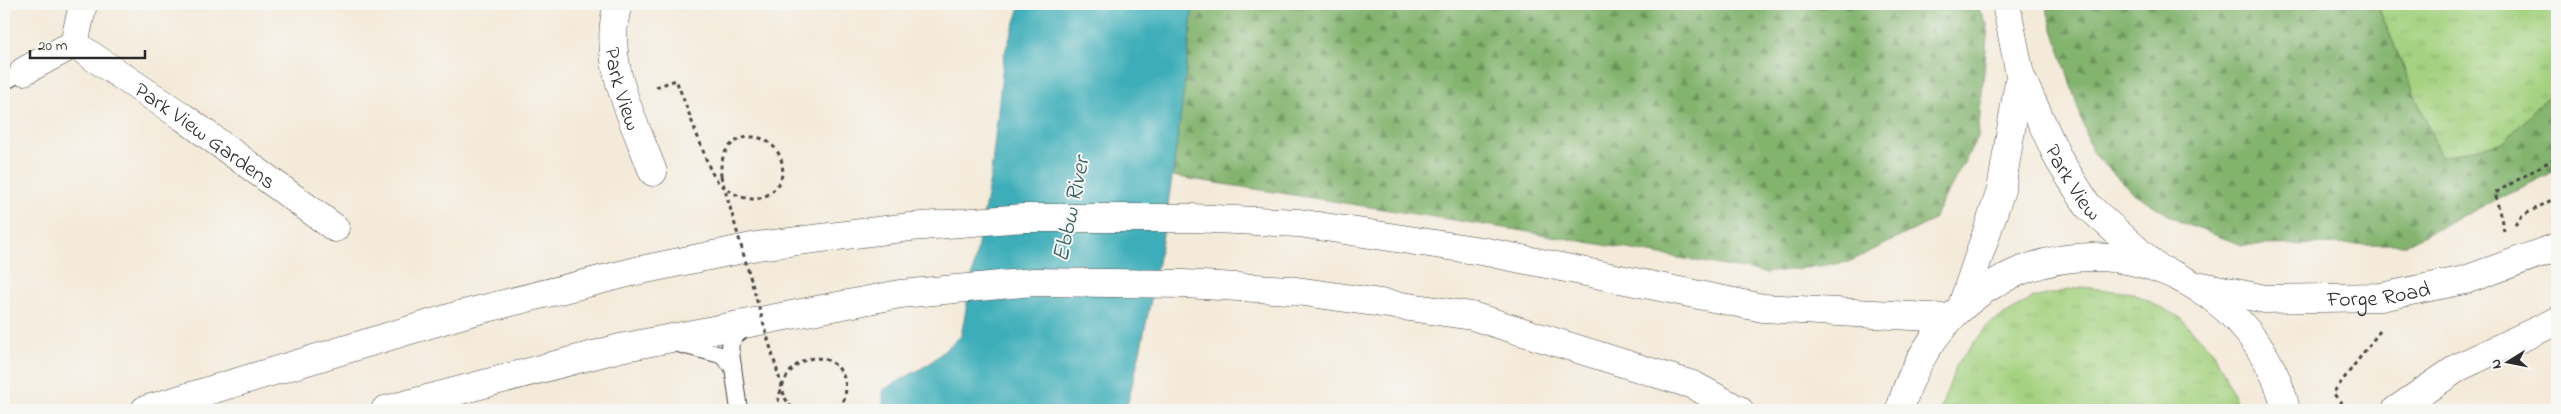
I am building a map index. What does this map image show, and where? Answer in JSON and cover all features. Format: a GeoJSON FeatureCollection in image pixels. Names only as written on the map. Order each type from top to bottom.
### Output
{"type":"FeatureCollection","features":[{"type":"Feature","properties":{"kind":"main road"},"geometry":{"type":"LineString","coordinates":[[14,77],[74,44],[83,4]]}},
{"type":"Feature","properties":{"kind":"main road","name":"Park View"},"geometry":{"type":"LineString","coordinates":[[618,4],[613,20],[614,61],[619,81],[653,172]]}},
{"type":"Feature","properties":{"kind":"main road","name":"Park View"},"geometry":{"type":"LineString","coordinates":[[2006,4],[2020,75],[2059,160],[2088,206],[2157,268]]}},
{"type":"Feature","properties":{"kind":"main road","name":"Park View Gardens"},"geometry":{"type":"LineString","coordinates":[[74,44],[183,117],[335,228]]}},
{"type":"Feature","properties":{"kind":"main road","name":"Park View"},"geometry":{"type":"LineString","coordinates":[[1955,312],[2001,190],[2020,75]]}},
{"type":"Feature","properties":{"kind":"main road"},"geometry":{"type":"LineString","coordinates":[[145,410],[463,314],[636,271],[757,246],[910,228],[1024,218],[1192,218],[1299,224],[1477,251],[1763,308],[1955,312]]}},
{"type":"Feature","properties":{"kind":"main road","name":"Forge Road"},"geometry":{"type":"LineString","coordinates":[[2194,284],[2265,299],[2381,297],[2465,280],[2557,247]]}},
{"type":"Feature","properties":{"kind":"main road"},"geometry":{"type":"LineString","coordinates":[[1900,410],[1906,387],[1924,350],[1955,312],[1989,286],[2012,274],[2052,261],[2085,257],[2119,259],[2157,268],[2194,284],[2226,308],[2250,334],[2269,365],[2286,410]]}},
{"type":"Feature","properties":{"kind":"main road"},"geometry":{"type":"LineString","coordinates":[[385,410],[620,348],[900,294],[1034,282],[1184,284],[1290,290],[1472,316],[1693,385],[1739,410]]}},
{"type":"Feature","properties":{"kind":"main road"},"geometry":{"type":"LineString","coordinates":[[2396,410],[2459,367],[2557,322]]}},
{"type":"Feature","properties":{"kind":"lane"},"geometry":{"type":"LineString","coordinates":[[739,410],[730,345],[735,336],[751,323]]}},
{"type":"Feature","properties":{"kind":"lane"},"geometry":{"type":"LineString","coordinates":[[661,340],[692,346],[721,355],[733,367]]}},
{"type":"Feature","properties":{"kind":"path"},"geometry":{"type":"LineString","coordinates":[[653,88],[676,80],[716,181],[723,185],[730,190],[739,196],[753,200],[765,196],[778,186],[782,175],[782,163],[766,142],[756,137],[740,138],[728,146],[720,168],[721,176],[724,185],[726,194],[785,398],[793,410]]}},
{"type":"Feature","properties":{"kind":"path"},"geometry":{"type":"LineString","coordinates":[[2557,157],[2495,193],[2505,237],[2522,216],[2557,197]]}},
{"type":"Feature","properties":{"kind":"path"},"geometry":{"type":"LineString","coordinates":[[777,410],[778,394],[789,371],[802,360],[813,358],[832,362],[844,377],[847,397],[840,410]]}},
{"type":"Feature","properties":{"kind":"green space"},"geometry":{"type":"Polygon","coordinates":[[[1193,4],[1976,4],[1988,26],[1978,137],[1932,221],[1849,262],[1766,273],[1517,230],[1172,176],[1193,4]]]}},
{"type":"Feature","properties":{"kind":"green space"},"geometry":{"type":"Polygon","coordinates":[[[2045,4],[2377,4],[2441,157],[2504,142],[2557,87],[2557,170],[2407,244],[2242,245],[2180,222],[2132,192],[2092,152],[2045,4]]]}},
{"type":"Feature","properties":{"kind":"green space"},"geometry":{"type":"Polygon","coordinates":[[[2377,4],[2557,4],[2557,87],[2504,142],[2441,157],[2377,4]]]}},
{"type":"Feature","properties":{"kind":"green space"},"geometry":{"type":"Polygon","coordinates":[[[2082,287],[2133,293],[2178,316],[2214,352],[2235,398],[2236,410],[1940,410],[1957,364],[1989,324],[2033,298],[2082,287]]]}},
{"type":"Feature","properties":{"kind":"water","name":"Ebbw River"},"geometry":{"type":"Polygon","coordinates":[[[1021,4],[1193,4],[1182,106],[1159,259],[1126,410],[883,410],[883,390],[929,364],[961,336],[991,174],[1004,55],[1021,4]]]}}]}
